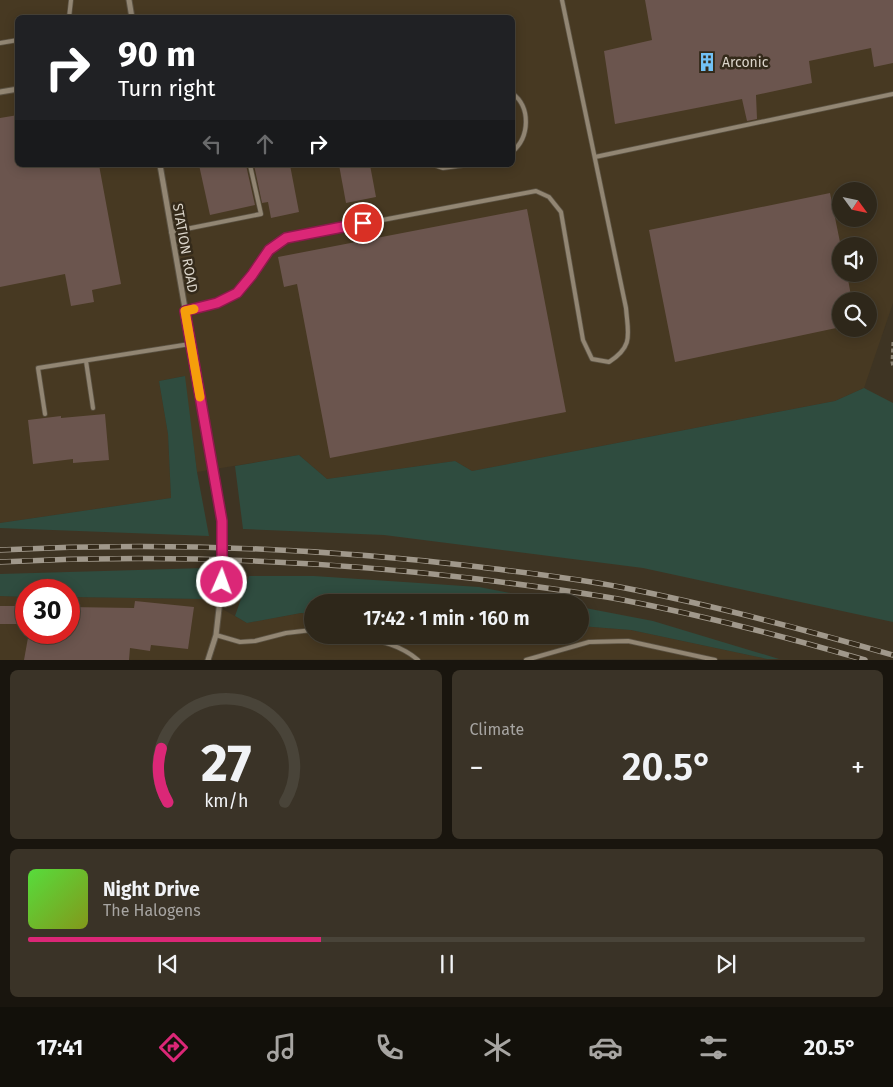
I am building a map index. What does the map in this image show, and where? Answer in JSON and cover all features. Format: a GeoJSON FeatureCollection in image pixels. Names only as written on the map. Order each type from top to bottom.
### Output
{"type":"FeatureCollection","features":[{"type":"Feature","properties":{"kind":"street"},"geometry":{"type":"LineString","coordinates":[[129,0],[132,15]]}},
{"type":"Feature","properties":{"kind":"street"},"geometry":{"type":"LineString","coordinates":[[0,92],[15,90]]}},
{"type":"Feature","properties":{"kind":"street","name":"STATION ROAD"},"geometry":{"type":"LineString","coordinates":[[160,167],[222,521],[222,582],[216,635],[208,660]]}},
{"type":"Feature","properties":{"kind":"lane"},"geometry":{"type":"LineString","coordinates":[[69,15],[71,0]]}},
{"type":"Feature","properties":{"kind":"lane"},"geometry":{"type":"LineString","coordinates":[[185,311],[217,303],[237,293],[269,250],[286,238],[536,191],[549,196],[561,212],[583,340],[592,359],[610,362],[622,354],[628,339],[626,308],[562,0]]}},
{"type":"Feature","properties":{"kind":"lane"},"geometry":{"type":"LineString","coordinates":[[0,43],[15,40]]}},
{"type":"Feature","properties":{"kind":"lane"},"geometry":{"type":"LineString","coordinates":[[595,157],[893,94]]}},
{"type":"Feature","properties":{"kind":"lane"},"geometry":{"type":"LineString","coordinates":[[515,95],[520,99],[527,117],[525,134],[515,148]]}},
{"type":"Feature","properties":{"kind":"lane"},"geometry":{"type":"LineString","coordinates":[[171,232],[261,214],[250,167]]}},
{"type":"Feature","properties":{"kind":"lane"},"geometry":{"type":"LineString","coordinates":[[45,414],[38,368],[190,344]]}},
{"type":"Feature","properties":{"kind":"lane"},"geometry":{"type":"LineString","coordinates":[[86,361],[93,408]]}},
{"type":"Feature","properties":{"kind":"lane"},"geometry":{"type":"LineString","coordinates":[[216,635],[240,642],[304,631]]}},
{"type":"Feature","properties":{"kind":"lane"},"geometry":{"type":"LineString","coordinates":[[526,660],[589,642],[628,640],[715,660]]}},
{"type":"Feature","properties":{"kind":"lane"},"geometry":{"type":"LineString","coordinates":[[391,644],[418,660]]}},
{"type":"Feature","properties":{"kind":"path"},"geometry":{"type":"LineString","coordinates":[[893,342],[893,367]]}},
{"type":"Feature","properties":{"kind":"shaded area"},"geometry":{"type":"Polygon","coordinates":[[[0,0],[893,0],[893,303],[864,388],[835,401],[472,471],[455,461],[327,479],[299,455],[197,472],[184,376],[159,381],[168,434],[171,498],[0,523],[0,0]]]}},
{"type":"Feature","properties":{"kind":"shaded area"},"geometry":{"type":"Polygon","coordinates":[[[0,596],[15,597],[15,644],[80,644],[80,597],[205,599],[247,623],[304,613],[304,644],[589,644],[589,627],[631,630],[767,659],[0,660],[0,596]]]}},
{"type":"Feature","properties":{"kind":"green space"},"geometry":{"type":"Polygon","coordinates":[[[185,376],[197,472],[209,536],[0,528],[0,523],[171,498],[168,434],[159,381],[185,376]]]}},
{"type":"Feature","properties":{"kind":"green space"},"geometry":{"type":"Polygon","coordinates":[[[864,388],[893,403],[893,622],[643,568],[384,535],[243,529],[235,466],[299,455],[327,479],[455,461],[472,471],[835,401],[864,388]]]}},
{"type":"Feature","properties":{"kind":"green space"},"geometry":{"type":"Polygon","coordinates":[[[206,568],[205,599],[80,597],[80,579],[15,579],[15,597],[0,596],[0,574],[206,568]]]}},
{"type":"Feature","properties":{"kind":"green space"},"geometry":{"type":"Polygon","coordinates":[[[249,576],[314,576],[479,587],[516,594],[304,594],[304,613],[247,623],[235,616],[249,576]]]}},
{"type":"Feature","properties":{"kind":"green space"},"geometry":{"type":"Polygon","coordinates":[[[589,609],[653,621],[779,659],[767,659],[631,630],[589,627],[589,609]]]}},
{"type":"Feature","properties":{"kind":"building","name":"Arconic"},"geometry":{"type":"Polygon","coordinates":[[[645,0],[893,0],[893,63],[874,67],[871,48],[809,61],[812,83],[756,95],[757,119],[747,121],[742,99],[615,124],[604,51],[652,40],[645,0]]]}},
{"type":"Feature","properties":{"kind":"building"},"geometry":{"type":"Polygon","coordinates":[[[15,116],[15,167],[99,167],[121,284],[92,290],[94,302],[71,306],[65,274],[0,287],[0,118],[15,116]]]}},
{"type":"Feature","properties":{"kind":"building"},"geometry":{"type":"Polygon","coordinates":[[[199,167],[246,167],[255,205],[210,215],[199,167]]]}},
{"type":"Feature","properties":{"kind":"building"},"geometry":{"type":"Polygon","coordinates":[[[254,167],[290,167],[299,212],[271,218],[268,202],[262,203],[254,167]]]}},
{"type":"Feature","properties":{"kind":"building"},"geometry":{"type":"Polygon","coordinates":[[[339,167],[370,167],[376,197],[346,203],[339,167]]]}},
{"type":"Feature","properties":{"kind":"building"},"geometry":{"type":"Polygon","coordinates":[[[830,193],[832,228],[837,228],[839,237],[832,237],[832,282],[848,282],[850,292],[832,292],[832,329],[675,362],[649,230],[830,193]]]}},
{"type":"Feature","properties":{"kind":"building"},"geometry":{"type":"Polygon","coordinates":[[[527,209],[566,412],[330,458],[297,284],[284,287],[278,257],[527,209]]]}},
{"type":"Feature","properties":{"kind":"building"},"geometry":{"type":"Polygon","coordinates":[[[105,414],[109,460],[73,463],[73,459],[33,464],[28,420],[105,414]]]}},
{"type":"Feature","properties":{"kind":"building"},"geometry":{"type":"Polygon","coordinates":[[[135,601],[194,607],[188,649],[151,645],[150,651],[130,648],[129,660],[24,660],[27,644],[80,644],[80,607],[134,608],[135,601]]]}},
{"type":"Feature","properties":{"kind":"building"},"geometry":{"type":"Polygon","coordinates":[[[0,606],[15,606],[15,624],[0,624],[0,606]]]}},
{"type":"Feature","properties":{"kind":"railway"},"geometry":{"type":"LineString","coordinates":[[0,550],[120,547],[240,548],[360,555],[480,567],[585,581],[654,594],[757,618],[893,655]]}},
{"type":"Feature","properties":{"kind":"railway"},"geometry":{"type":"LineString","coordinates":[[0,562],[120,559],[240,560],[419,572],[583,593],[649,605],[742,626],[865,660]]}},
{"type":"Feature","properties":{"kind":"slow traffic"},"geometry":{"type":"LineString","coordinates":[[194,309],[185,311],[200,397]]}},
{"type":"Feature","properties":{"kind":"place","name":"Arconic"},"geometry":{"type":"Point","coordinates":[707,62]}},
{"type":"Feature","properties":{"kind":"route"},"geometry":{"type":"LineString","coordinates":[[222,582],[222,521],[185,311],[217,303],[237,293],[269,250],[286,238],[363,223]]}}]}
